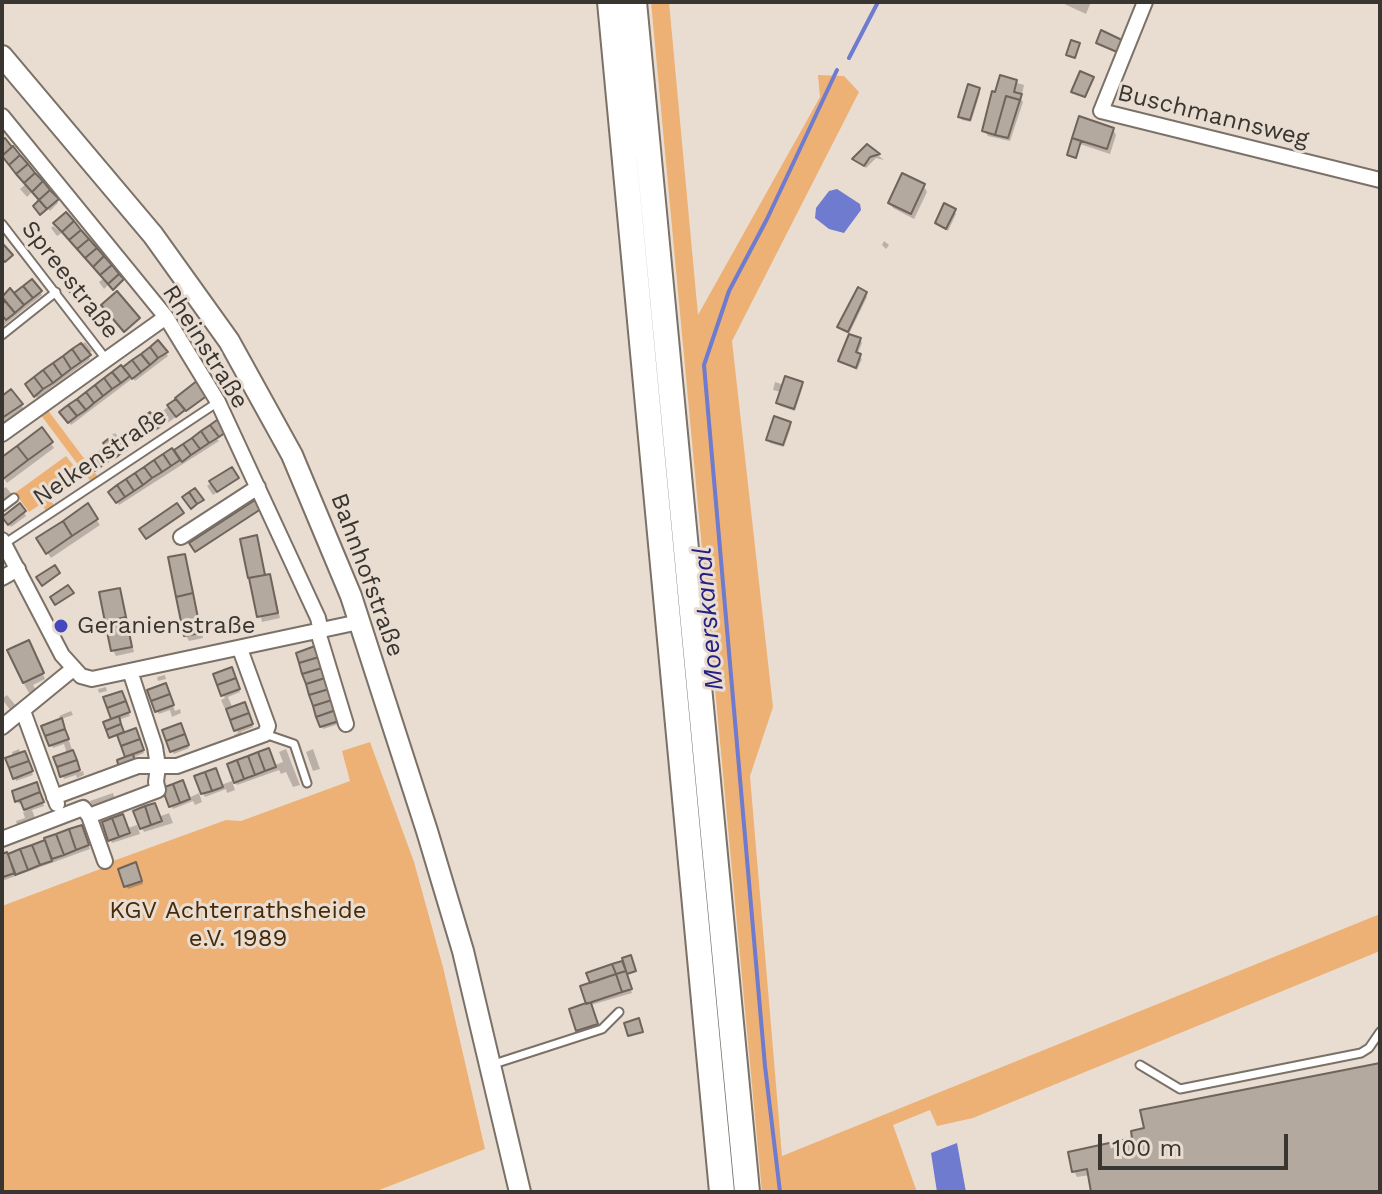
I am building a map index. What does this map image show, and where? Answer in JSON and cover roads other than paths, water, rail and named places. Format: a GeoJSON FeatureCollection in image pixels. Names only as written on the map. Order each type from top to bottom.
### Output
{"type":"FeatureCollection","features":[{"type":"Feature","properties":{"kind":"highway"},"geometry":{"type":"LineString","coordinates":[[610,2],[722,1192]]}},
{"type":"Feature","properties":{"kind":"highway"},"geometry":{"type":"LineString","coordinates":[[634,2],[747,1192]]}},
{"type":"Feature","properties":{"kind":"main road","name":"Bahnhofstraße"},"geometry":{"type":"LineString","coordinates":[[2,56],[153,235],[229,341],[292,455],[325,528],[359,622],[463,951],[520,1192]]}},
{"type":"Feature","properties":{"kind":"street","name":"Buschmannsweg"},"geometry":{"type":"LineString","coordinates":[[1145,2],[1101,111],[1380,180]]}},
{"type":"Feature","properties":{"kind":"street","name":"Rheinstraße"},"geometry":{"type":"LineString","coordinates":[[2,116],[166,317],[218,402],[318,618],[346,724]]}},
{"type":"Feature","properties":{"kind":"street"},"geometry":{"type":"LineString","coordinates":[[2,434],[166,317]]}},
{"type":"Feature","properties":{"kind":"street"},"geometry":{"type":"LineString","coordinates":[[181,537],[258,487]]}},
{"type":"Feature","properties":{"kind":"street"},"geometry":{"type":"LineString","coordinates":[[3,542],[62,655],[81,676],[92,679],[359,622]]}},
{"type":"Feature","properties":{"kind":"street"},"geometry":{"type":"LineString","coordinates":[[2,578],[18,569]]}},
{"type":"Feature","properties":{"kind":"street"},"geometry":{"type":"LineString","coordinates":[[54,797],[138,766],[177,766],[265,734],[268,726],[240,649]]}},
{"type":"Feature","properties":{"kind":"street"},"geometry":{"type":"LineString","coordinates":[[2,727],[73,669]]}},
{"type":"Feature","properties":{"kind":"street"},"geometry":{"type":"LineString","coordinates":[[2,839],[62,816],[86,812],[158,790],[155,747],[130,671]]}},
{"type":"Feature","properties":{"kind":"street"},"geometry":{"type":"LineString","coordinates":[[23,711],[62,816]]}},
{"type":"Feature","properties":{"kind":"street"},"geometry":{"type":"LineString","coordinates":[[76,789],[105,861]]}},
{"type":"Feature","properties":{"kind":"lane","name":"Spreestraße"},"geometry":{"type":"LineString","coordinates":[[3,228],[107,361]]}},
{"type":"Feature","properties":{"kind":"lane"},"geometry":{"type":"LineString","coordinates":[[2,335],[56,292]]}},
{"type":"Feature","properties":{"kind":"lane","name":"Nelkenstraße"},"geometry":{"type":"LineString","coordinates":[[3,542],[218,402]]}},
{"type":"Feature","properties":{"kind":"lane"},"geometry":{"type":"LineString","coordinates":[[2,507],[14,498]]}},
{"type":"Feature","properties":{"kind":"lane"},"geometry":{"type":"LineString","coordinates":[[265,734],[294,744],[307,783]]}},
{"type":"Feature","properties":{"kind":"lane"},"geometry":{"type":"LineString","coordinates":[[492,1065],[602,1029],[619,1012]]}},
{"type":"Feature","properties":{"kind":"lane"},"geometry":{"type":"LineString","coordinates":[[1140,1065],[1180,1089],[1361,1053],[1369,1048],[1380,1032]]}},
{"type":"Feature","properties":{"kind":"water"},"geometry":{"type":"Polygon","coordinates":[[[837,189],[860,204],[861,210],[844,233],[829,229],[815,218],[816,208],[829,191],[837,189]]]}},
{"type":"Feature","properties":{"kind":"water"},"geometry":{"type":"Polygon","coordinates":[[[957,1143],[966,1192],[937,1192],[931,1153],[957,1143]]]}},
{"type":"Feature","properties":{"kind":"waterway","name":"Moerskanal"},"geometry":{"type":"LineString","coordinates":[[849,58],[878,2]]}},
{"type":"Feature","properties":{"kind":"waterway","name":"Moerskanal"},"geometry":{"type":"LineString","coordinates":[[780,1192],[765,1066],[704,365],[729,291],[767,219],[837,70]]}},
{"type":"Feature","properties":{"kind":"place","name":"Geranienstraße"},"geometry":{"type":"Point","coordinates":[61,626]}},
{"type":"Feature","properties":{"kind":"park label","name":"KGV Achterrathsheide e.V. 1989"},"geometry":{"type":"Point","coordinates":[238,925]}}]}
